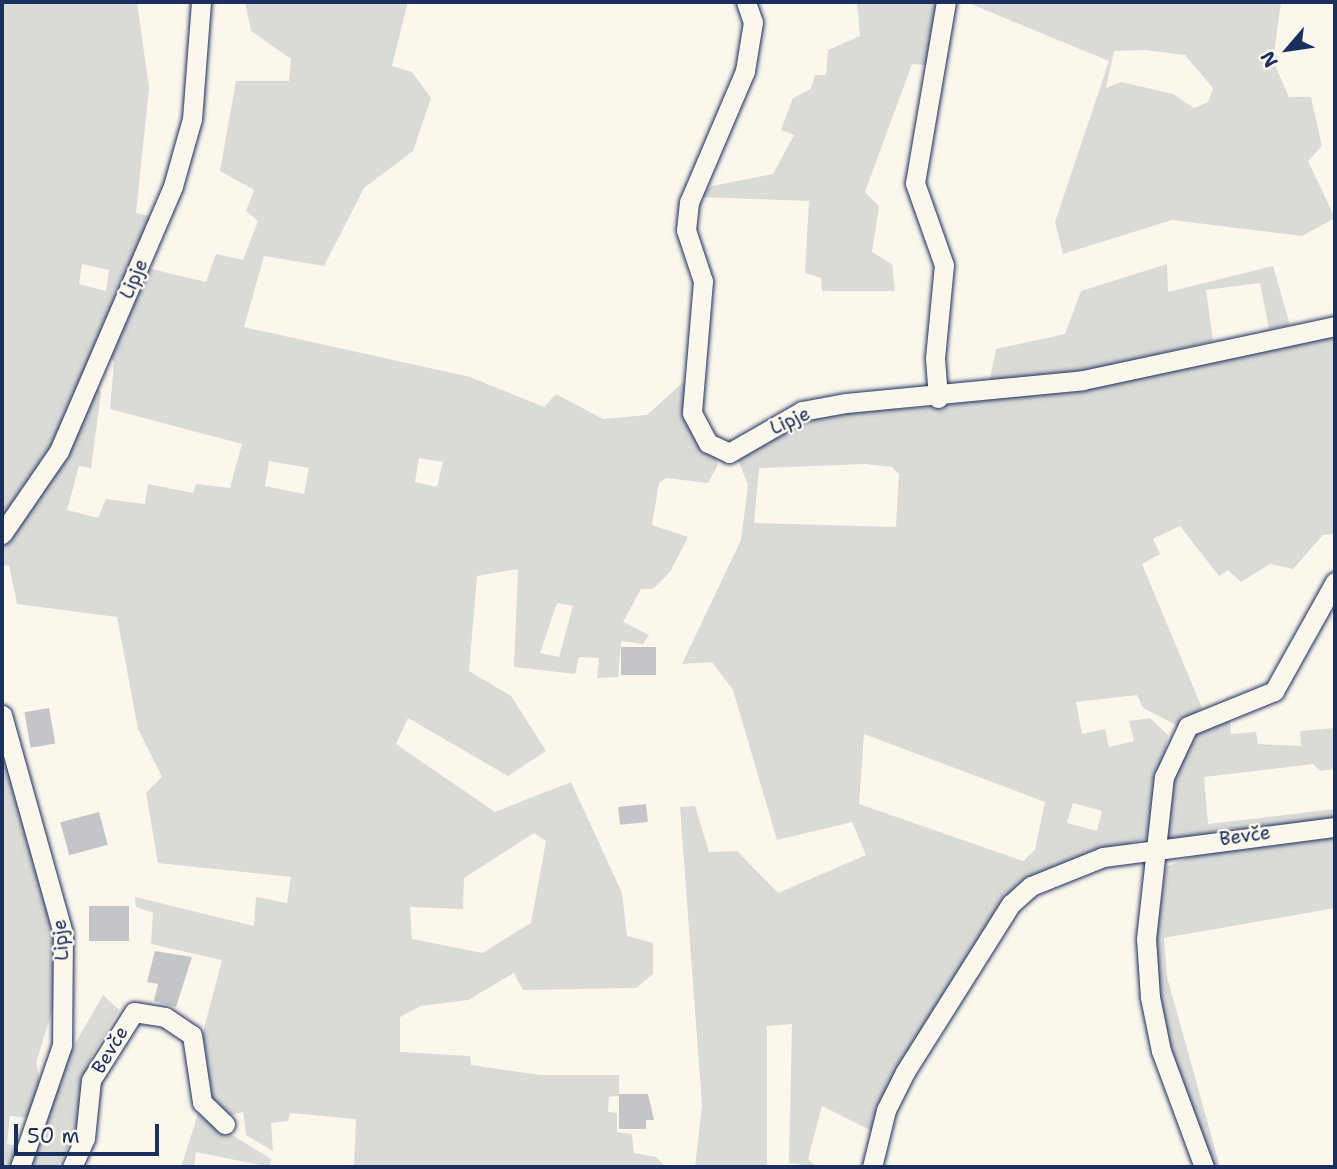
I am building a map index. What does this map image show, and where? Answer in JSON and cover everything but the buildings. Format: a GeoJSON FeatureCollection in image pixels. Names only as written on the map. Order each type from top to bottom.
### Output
{"type":"FeatureCollection","features":[{"type":"Feature","properties":{"kind":"street","name":"Lipje"},"geometry":{"type":"LineString","coordinates":[[2,534],[59,451],[173,186],[192,119],[201,2]]}},
{"type":"Feature","properties":{"kind":"street","name":"Lipje"},"geometry":{"type":"LineString","coordinates":[[746,2],[753,22],[745,71],[689,202],[686,230],[704,281],[704,327],[692,396],[696,428],[729,453],[802,411],[1083,380],[1335,326]]}},
{"type":"Feature","properties":{"kind":"street"},"geometry":{"type":"LineString","coordinates":[[938,398],[935,358],[944,265],[915,183],[946,2]]}},
{"type":"Feature","properties":{"kind":"street"},"geometry":{"type":"LineString","coordinates":[[1204,1167],[1161,1051],[1150,997],[1146,939],[1170,754],[1188,726],[1274,691],[1335,582]]}},
{"type":"Feature","properties":{"kind":"street","name":"Lipje"},"geometry":{"type":"LineString","coordinates":[[2,715],[63,934],[62,1045],[20,1167]]}},
{"type":"Feature","properties":{"kind":"street","name":"Bevče"},"geometry":{"type":"LineString","coordinates":[[872,1167],[886,1110],[905,1072],[1011,904],[1066,868],[1335,827]]}},
{"type":"Feature","properties":{"kind":"street","name":"Bevče"},"geometry":{"type":"LineString","coordinates":[[72,1167],[85,1138],[91,1080],[134,1012],[164,1017],[192,1035],[202,1102],[225,1124]]}},
{"type":"Feature","properties":{"kind":"shaded area"},"geometry":{"type":"Polygon","coordinates":[[[2,2],[137,2],[149,88],[136,213],[154,217],[72,417],[2,523],[2,2]],[[82,264],[79,284],[106,291],[109,270],[82,264]]]}},
{"type":"Feature","properties":{"kind":"shaded area"},"geometry":{"type":"Polygon","coordinates":[[[245,2],[408,2],[392,66],[412,72],[431,98],[413,151],[364,188],[324,266],[264,256],[244,327],[470,377],[544,407],[556,394],[603,419],[647,415],[689,377],[718,465],[708,483],[666,478],[659,483],[652,525],[688,537],[670,572],[653,589],[641,589],[623,622],[649,635],[643,644],[621,641],[618,677],[597,678],[599,658],[579,657],[575,674],[514,667],[518,569],[477,576],[469,671],[511,696],[546,751],[508,776],[408,718],[396,744],[495,812],[571,782],[622,893],[627,936],[653,943],[653,974],[636,988],[523,990],[514,973],[468,1000],[421,1006],[400,1017],[400,1052],[470,1056],[471,1065],[540,1075],[619,1075],[619,1096],[609,1097],[608,1112],[617,1113],[617,1132],[632,1134],[634,1153],[656,1157],[666,1167],[354,1167],[356,1119],[290,1113],[288,1121],[271,1123],[273,1151],[246,1135],[243,1112],[223,1117],[210,1106],[202,1036],[222,960],[151,944],[153,913],[136,907],[135,897],[254,926],[256,897],[287,903],[291,877],[158,863],[146,793],[162,777],[138,729],[117,617],[17,604],[9,565],[2,566],[2,545],[95,382],[101,393],[91,468],[79,466],[67,510],[98,518],[106,499],[145,504],[148,484],[193,493],[196,484],[230,488],[242,444],[110,409],[114,361],[107,357],[147,268],[206,282],[216,254],[243,260],[258,221],[246,211],[254,190],[220,171],[236,81],[289,81],[291,59],[251,31],[245,2]],[[419,458],[415,482],[437,487],[443,462],[419,458]],[[269,461],[265,486],[304,494],[309,468],[269,461]],[[557,603],[540,653],[559,657],[573,606],[557,603]],[[534,833],[464,878],[463,909],[410,907],[412,939],[482,953],[531,923],[546,841],[534,833]]]}},
{"type":"Feature","properties":{"kind":"shaded area"},"geometry":{"type":"Polygon","coordinates":[[[857,2],[942,2],[933,66],[912,64],[865,192],[879,206],[872,252],[892,264],[895,291],[822,291],[821,278],[805,273],[809,201],[699,197],[712,186],[773,174],[794,135],[781,130],[793,98],[811,89],[815,75],[826,75],[828,50],[860,36],[857,2]]]}},
{"type":"Feature","properties":{"kind":"shaded area"},"geometry":{"type":"Polygon","coordinates":[[[966,2],[1281,2],[1273,61],[1289,97],[1311,97],[1322,146],[1308,161],[1335,218],[1302,236],[1172,220],[1063,254],[1055,222],[1109,61],[966,2]],[[1145,50],[1114,51],[1106,88],[1121,82],[1173,94],[1194,108],[1208,102],[1213,88],[1185,55],[1145,50]]]}},
{"type":"Feature","properties":{"kind":"shaded area"},"geometry":{"type":"Polygon","coordinates":[[[1167,264],[1168,292],[1273,266],[1290,325],[1269,329],[1260,283],[1206,290],[1213,341],[1082,373],[989,383],[996,349],[1065,334],[1081,291],[1167,264]]]}},
{"type":"Feature","properties":{"kind":"shaded area"},"geometry":{"type":"Polygon","coordinates":[[[1335,332],[1335,534],[1323,535],[1293,569],[1270,564],[1241,582],[1228,570],[1219,576],[1180,526],[1153,539],[1160,554],[1142,564],[1202,708],[1178,726],[1143,708],[1137,695],[1076,702],[1082,734],[1105,729],[1109,747],[1134,741],[1129,721],[1150,718],[1168,735],[1150,837],[1042,873],[874,1132],[822,1106],[808,1159],[817,1167],[789,1163],[792,1024],[767,1026],[767,1167],[695,1167],[702,1105],[680,807],[695,806],[709,852],[737,851],[778,893],[866,855],[852,822],[777,840],[733,690],[712,662],[682,664],[741,540],[748,485],[737,457],[787,425],[836,411],[938,407],[1335,332]],[[866,464],[759,468],[754,523],[896,527],[899,474],[892,467],[866,464]],[[864,734],[859,804],[1023,861],[1035,850],[1045,802],[864,734]],[[1073,803],[1067,823],[1097,831],[1102,811],[1073,803]]]}},
{"type":"Feature","properties":{"kind":"shaded area"},"geometry":{"type":"Polygon","coordinates":[[[1229,713],[1231,734],[1256,732],[1258,744],[1301,746],[1300,731],[1335,728],[1335,769],[1320,771],[1313,764],[1204,777],[1208,824],[1335,809],[1335,821],[1161,842],[1174,760],[1192,729],[1229,713]]]}},
{"type":"Feature","properties":{"kind":"shaded area"},"geometry":{"type":"Polygon","coordinates":[[[2,741],[52,914],[55,950],[53,1008],[36,1063],[41,1086],[32,1118],[10,1116],[7,1144],[20,1146],[14,1167],[2,1167],[2,741]]]}},
{"type":"Feature","properties":{"kind":"shaded area"},"geometry":{"type":"Polygon","coordinates":[[[1335,832],[1335,908],[1164,938],[1167,977],[1220,1167],[1210,1167],[1166,1040],[1158,992],[1154,954],[1166,867],[1213,848],[1335,832]]]}},
{"type":"Feature","properties":{"kind":"shaded area"},"geometry":{"type":"Polygon","coordinates":[[[103,995],[119,1010],[92,1055],[79,1128],[57,1167],[24,1167],[63,1065],[103,995]]]}},
{"type":"Feature","properties":{"kind":"shaded area"},"geometry":{"type":"Polygon","coordinates":[[[198,1114],[271,1159],[270,1167],[196,1152],[194,1167],[181,1167],[198,1114]]]}}]}
